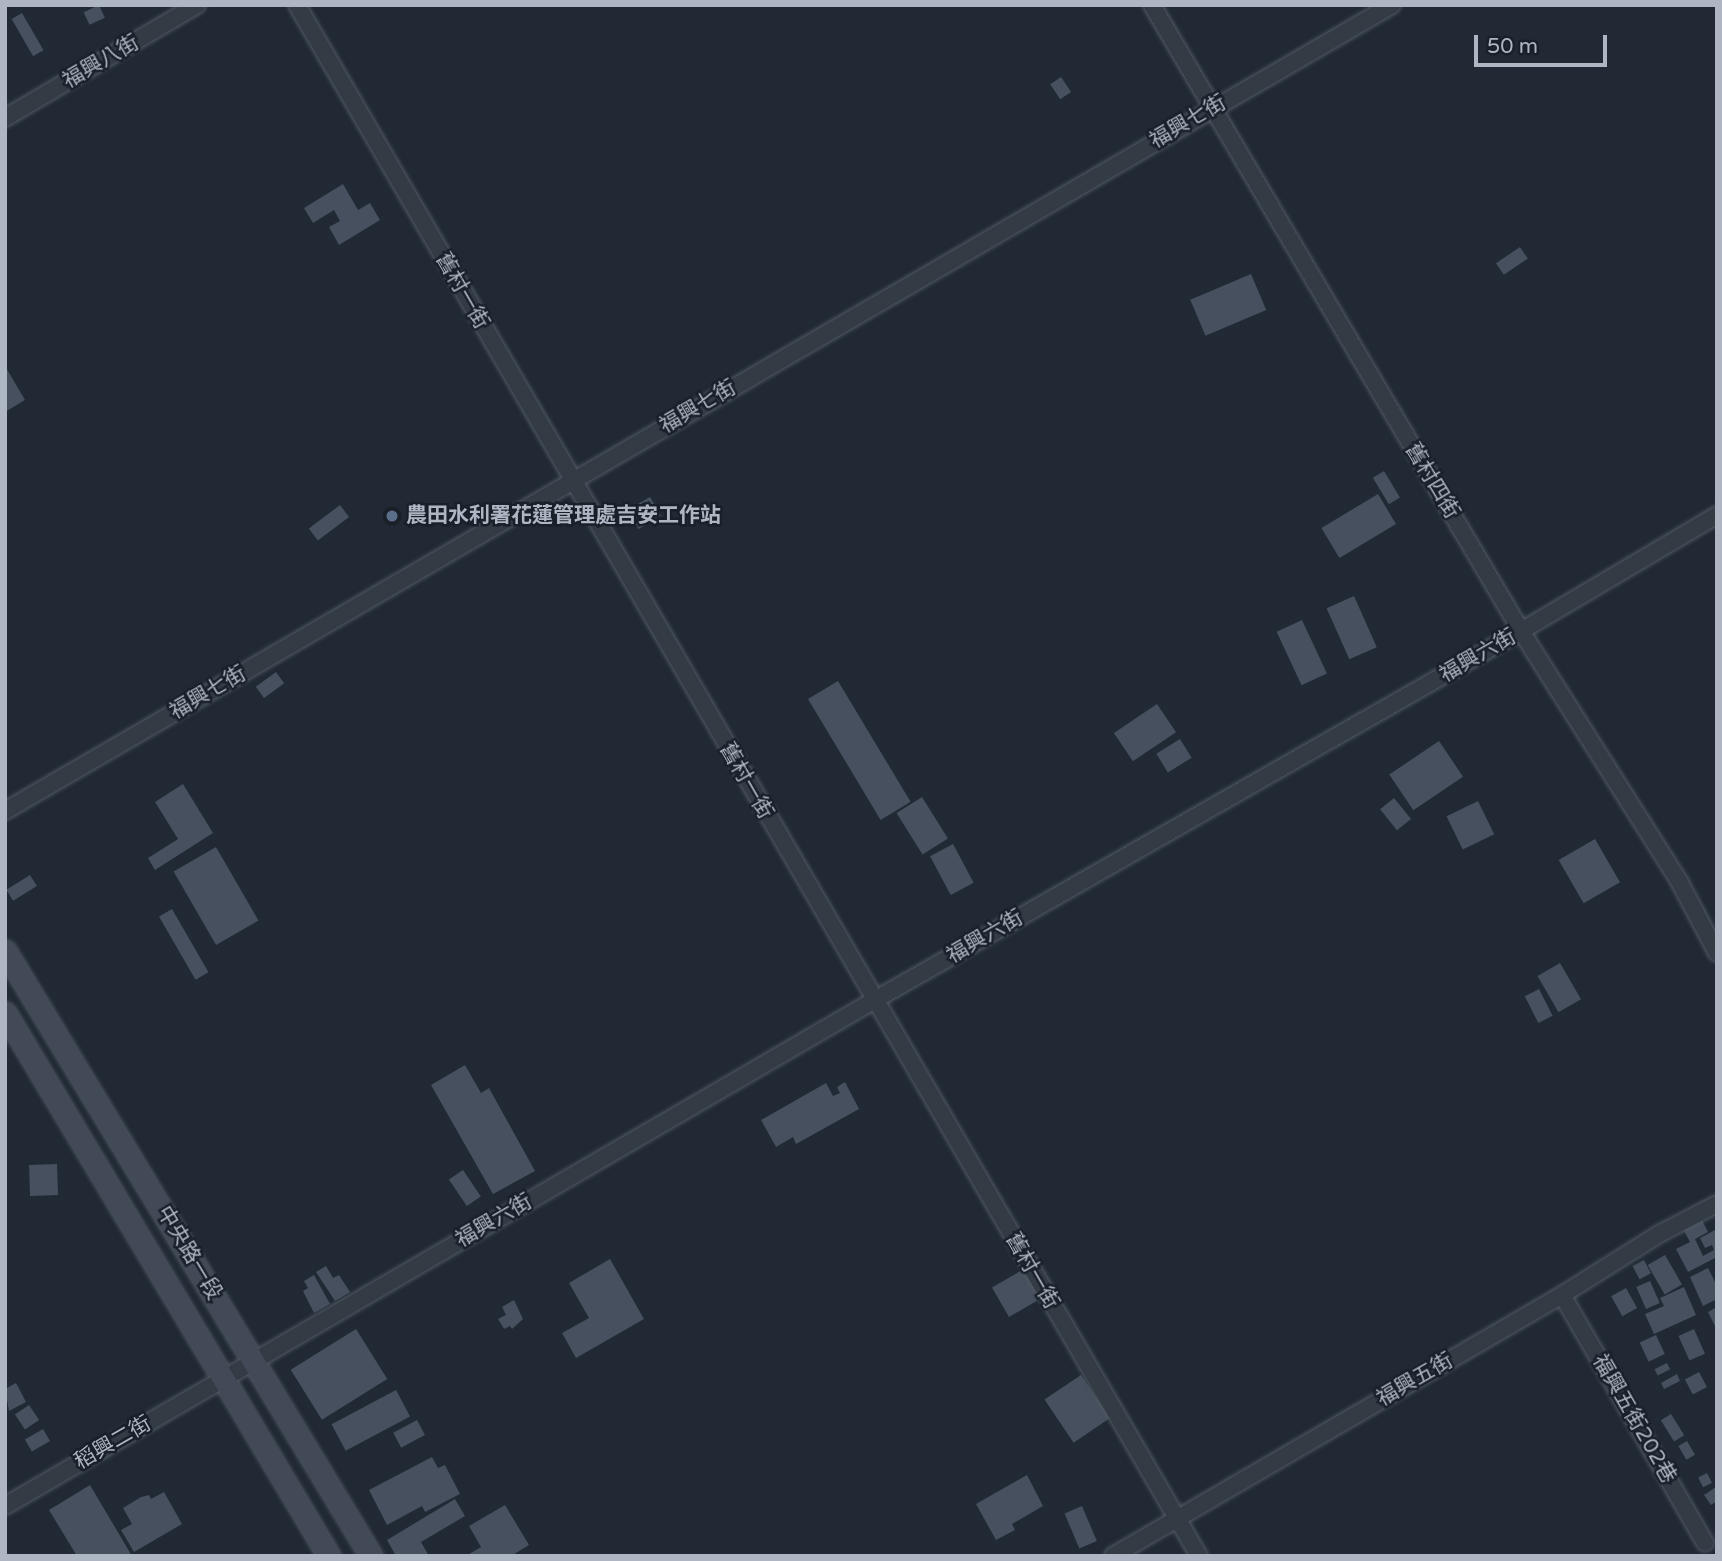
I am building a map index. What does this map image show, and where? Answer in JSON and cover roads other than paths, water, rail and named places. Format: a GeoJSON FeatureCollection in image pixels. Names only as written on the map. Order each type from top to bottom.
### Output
{"type":"FeatureCollection","features":[{"type":"Feature","properties":{"kind":"street","name":"福興八街"},"geometry":{"type":"LineString","coordinates":[[5,118],[197,5]]}},
{"type":"Feature","properties":{"kind":"street","name":"舊村一街"},"geometry":{"type":"LineString","coordinates":[[297,5],[873,1001],[1199,1556]]}},
{"type":"Feature","properties":{"kind":"street","name":"舊村四街"},"geometry":{"type":"LineString","coordinates":[[1152,5],[1521,631],[1679,881],[1717,953]]}},
{"type":"Feature","properties":{"kind":"street","name":"福興七街"},"geometry":{"type":"LineString","coordinates":[[5,811],[1392,5]]}},
{"type":"Feature","properties":{"kind":"street","name":"福興六街"},"geometry":{"type":"LineString","coordinates":[[221,1380],[873,1001],[1521,631],[1717,515]]}},
{"type":"Feature","properties":{"kind":"street","name":"中央路一段"},"geometry":{"type":"LineString","coordinates":[[5,951],[371,1556]]}},
{"type":"Feature","properties":{"kind":"street","name":"中央路一段"},"geometry":{"type":"LineString","coordinates":[[5,1013],[221,1380],[329,1556]]}},
{"type":"Feature","properties":{"kind":"street","name":"福興五街"},"geometry":{"type":"LineString","coordinates":[[1113,1556],[1562,1295],[1661,1233],[1717,1204]]}},
{"type":"Feature","properties":{"kind":"street","name":"福興五街202巷"},"geometry":{"type":"LineString","coordinates":[[1562,1295],[1705,1543]]}},
{"type":"Feature","properties":{"kind":"street","name":"稻興二街"},"geometry":{"type":"LineString","coordinates":[[5,1506],[221,1380]]}},
{"type":"Feature","properties":{"kind":"place","name":"農田水利署花蓮管理處吉安工作站"},"geometry":{"type":"Point","coordinates":[392,516]}}]}
